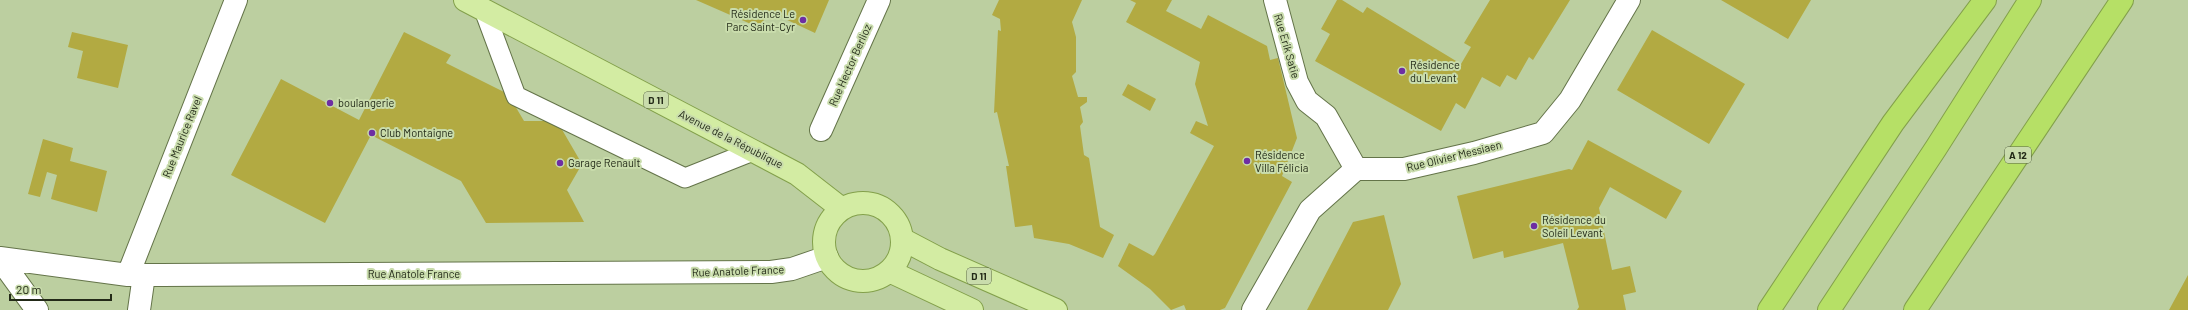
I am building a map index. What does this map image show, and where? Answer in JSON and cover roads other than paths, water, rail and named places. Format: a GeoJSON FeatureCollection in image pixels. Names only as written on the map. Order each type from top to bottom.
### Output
{"type":"FeatureCollection","features":[{"type":"Feature","properties":{"kind":"highway"},"geometry":{"type":"LineString","coordinates":[[1769,310],[1893,123],[1985,0]]}},
{"type":"Feature","properties":{"kind":"highway"},"geometry":{"type":"LineString","coordinates":[[1829,310],[1936,148],[2030,0]]}},
{"type":"Feature","properties":{"kind":"highway","name":"A 12"},"geometry":{"type":"LineString","coordinates":[[1914,310],[2122,0]]}},
{"type":"Feature","properties":{"kind":"main road","name":"Avenue de la République"},"geometry":{"type":"LineString","coordinates":[[474,5],[797,174],[842,209]]}},
{"type":"Feature","properties":{"kind":"main road"},"geometry":{"type":"LineString","coordinates":[[868,203],[880,207],[891,215],[899,226],[902,239],[901,251],[897,262],[889,271],[878,278],[867,281],[854,280],[842,275],[833,267],[827,257],[824,243],[825,230],[832,218],[842,209],[854,204],[868,203]]}},
{"type":"Feature","properties":{"kind":"main road","name":"D 11"},"geometry":{"type":"LineString","coordinates":[[902,239],[940,259],[1056,310]]}},
{"type":"Feature","properties":{"kind":"main road"},"geometry":{"type":"LineString","coordinates":[[889,271],[972,310]]}},
{"type":"Feature","properties":{"kind":"street","name":"Rue Maurice Ravel"},"geometry":{"type":"LineString","coordinates":[[139,310],[136,275],[236,0]]}},
{"type":"Feature","properties":{"kind":"street","name":"Rue Hector Berlioz"},"geometry":{"type":"LineString","coordinates":[[821,130],[879,0]]}},
{"type":"Feature","properties":{"kind":"street","name":"Rue Erik Satie"},"geometry":{"type":"LineString","coordinates":[[1275,0],[1296,82],[1307,101],[1326,116],[1356,169]]}},
{"type":"Feature","properties":{"kind":"street","name":"Rue Olivier Messiaen"},"geometry":{"type":"LineString","coordinates":[[1356,169],[1404,169],[1474,153],[1543,133],[1570,100],[1629,0]]}},
{"type":"Feature","properties":{"kind":"street"},"geometry":{"type":"LineString","coordinates":[[1254,310],[1310,210],[1356,169]]}},
{"type":"Feature","properties":{"kind":"street","name":"Rue Anatole France"},"geometry":{"type":"LineString","coordinates":[[0,259],[136,275],[771,272],[792,269],[827,257]]}},
{"type":"Feature","properties":{"kind":"street"},"geometry":{"type":"LineString","coordinates":[[0,259],[37,310]]}},
{"type":"Feature","properties":{"kind":"lane"},"geometry":{"type":"LineString","coordinates":[[474,5],[516,96],[685,178],[753,151]]}},
{"type":"Feature","properties":{"kind":"place","name":"Résidence Le Parc Saint-Cyr"},"geometry":{"type":"Point","coordinates":[803,20]}},
{"type":"Feature","properties":{"kind":"place","name":"Résidence du Levant"},"geometry":{"type":"Point","coordinates":[1402,71]}},
{"type":"Feature","properties":{"kind":"place","name":"boulangerie"},"geometry":{"type":"Point","coordinates":[330,103]}},
{"type":"Feature","properties":{"kind":"place","name":"Club Montaigne"},"geometry":{"type":"Point","coordinates":[372,133]}},
{"type":"Feature","properties":{"kind":"place","name":"Résidence Villa Félicia"},"geometry":{"type":"Point","coordinates":[1247,161]}},
{"type":"Feature","properties":{"kind":"place","name":"Garage Renault"},"geometry":{"type":"Point","coordinates":[560,163]}},
{"type":"Feature","properties":{"kind":"place","name":"Résidence du Soleil Levant"},"geometry":{"type":"Point","coordinates":[1534,226]}}]}
